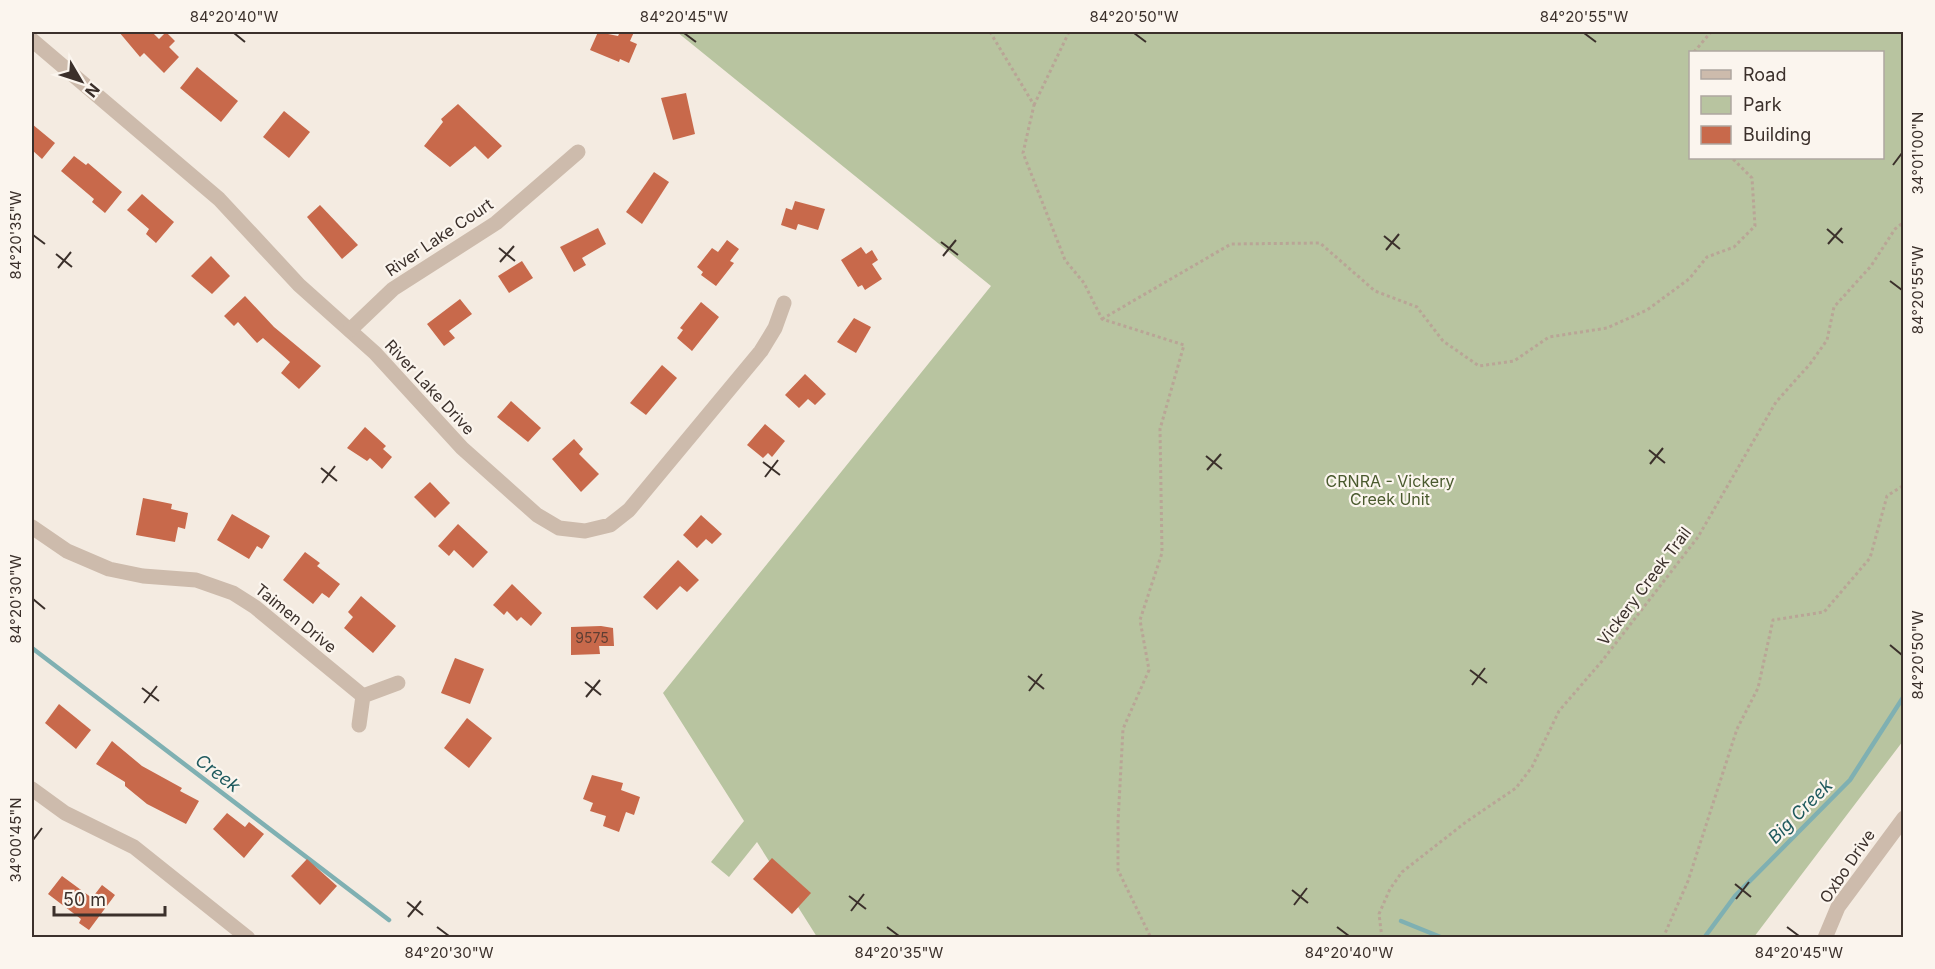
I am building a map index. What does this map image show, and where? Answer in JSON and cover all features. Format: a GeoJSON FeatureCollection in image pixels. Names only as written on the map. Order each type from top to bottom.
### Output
{"type":"FeatureCollection","features":[{"type":"Feature","properties":{"kind":"street","name":"River Lake Drive"},"geometry":{"type":"LineString","coordinates":[[32,40],[219,199],[299,285],[375,353],[462,448],[537,515],[559,528],[585,531],[610,525],[629,510],[761,351],[775,328],[784,303]]}},
{"type":"Feature","properties":{"kind":"street","name":"River Lake Court"},"geometry":{"type":"LineString","coordinates":[[350,330],[393,289],[496,223],[578,152]]}},
{"type":"Feature","properties":{"kind":"street","name":"Taimen Drive"},"geometry":{"type":"LineString","coordinates":[[32,526],[67,551],[108,569],[142,576],[196,580],[233,593],[255,607],[363,696]]}},
{"type":"Feature","properties":{"kind":"street"},"geometry":{"type":"LineString","coordinates":[[359,725],[363,696],[398,683]]}},
{"type":"Feature","properties":{"kind":"street"},"geometry":{"type":"LineString","coordinates":[[32,789],[65,813],[134,848],[248,938]]}},
{"type":"Feature","properties":{"kind":"street","name":"Oxbo Drive"},"geometry":{"type":"LineString","coordinates":[[1825,938],[1838,907],[1904,818]]}},
{"type":"Feature","properties":{"kind":"path"},"geometry":{"type":"LineString","coordinates":[[990,32],[1034,105]]}},
{"type":"Feature","properties":{"kind":"path"},"geometry":{"type":"LineString","coordinates":[[1069,32],[1034,105],[1023,153],[1065,260],[1084,283],[1102,319],[1184,345],[1160,429],[1162,553],[1140,620],[1149,670],[1123,729],[1118,811],[1118,870],[1151,938]]}},
{"type":"Feature","properties":{"kind":"path"},"geometry":{"type":"LineString","coordinates":[[1695,51],[1712,32]]}},
{"type":"Feature","properties":{"kind":"path"},"geometry":{"type":"LineString","coordinates":[[1102,319],[1231,244],[1320,243],[1376,291],[1417,307],[1443,341],[1479,366],[1514,361],[1549,337],[1607,328],[1647,310],[1689,279],[1707,256],[1734,247],[1755,226],[1752,178],[1733,159]]}},
{"type":"Feature","properties":{"kind":"path","name":"Vickery Creek Trail"},"geometry":{"type":"LineString","coordinates":[[1382,938],[1379,914],[1396,880],[1402,872],[1466,822],[1516,788],[1532,766],[1559,711],[1602,661],[1698,537],[1776,402],[1810,364],[1827,340],[1834,307],[1857,284],[1895,229],[1904,222]]}},
{"type":"Feature","properties":{"kind":"path"},"geometry":{"type":"LineString","coordinates":[[1663,938],[1688,881],[1737,729],[1758,688],[1773,620],[1824,612],[1870,558],[1887,496],[1904,485]]}},
{"type":"Feature","properties":{"kind":"green space","name":"CRNRA - Vickery Creek Unit"},"geometry":{"type":"Polygon","coordinates":[[[677,32],[1903,32],[1903,741],[1754,937],[817,937],[757,842],[729,877],[711,862],[744,821],[663,693],[991,286],[677,32]]]}},
{"type":"Feature","properties":{"kind":"building"},"geometry":{"type":"Polygon","coordinates":[[[119,32],[152,32],[159,39],[166,32],[175,41],[169,47],[179,57],[164,73],[144,53],[140,57],[119,32]]]}},
{"type":"Feature","properties":{"kind":"building"},"geometry":{"type":"Polygon","coordinates":[[[598,32],[618,36],[620,32],[634,32],[630,41],[637,44],[629,63],[620,59],[619,62],[590,50],[598,32]]]}},
{"type":"Feature","properties":{"kind":"building"},"geometry":{"type":"Polygon","coordinates":[[[197,67],[238,101],[221,122],[180,88],[197,67]]]}},
{"type":"Feature","properties":{"kind":"building"},"geometry":{"type":"Polygon","coordinates":[[[686,93],[695,134],[673,140],[661,98],[686,93]]]}},
{"type":"Feature","properties":{"kind":"building"},"geometry":{"type":"Polygon","coordinates":[[[458,104],[502,146],[488,159],[475,146],[450,167],[424,146],[443,122],[441,119],[458,104]]]}},
{"type":"Feature","properties":{"kind":"building"},"geometry":{"type":"Polygon","coordinates":[[[284,111],[310,132],[289,158],[263,137],[284,111]]]}},
{"type":"Feature","properties":{"kind":"building"},"geometry":{"type":"Polygon","coordinates":[[[32,124],[55,143],[42,159],[32,150],[32,124]]]}},
{"type":"Feature","properties":{"kind":"building"},"geometry":{"type":"Polygon","coordinates":[[[74,156],[86,165],[88,163],[122,192],[105,213],[92,202],[94,199],[61,171],[74,156]]]}},
{"type":"Feature","properties":{"kind":"building"},"geometry":{"type":"Polygon","coordinates":[[[654,172],[669,182],[642,224],[626,212],[654,172]]]}},
{"type":"Feature","properties":{"kind":"building"},"geometry":{"type":"Polygon","coordinates":[[[142,194],[174,222],[156,243],[146,234],[149,229],[127,210],[142,194]]]}},
{"type":"Feature","properties":{"kind":"building"},"geometry":{"type":"Polygon","coordinates":[[[795,201],[825,209],[818,230],[798,224],[796,230],[781,225],[786,208],[792,210],[795,201]]]}},
{"type":"Feature","properties":{"kind":"building"},"geometry":{"type":"Polygon","coordinates":[[[320,205],[358,245],[342,259],[307,217],[320,205]]]}},
{"type":"Feature","properties":{"kind":"building"},"geometry":{"type":"Polygon","coordinates":[[[598,228],[606,244],[582,258],[586,265],[574,272],[560,247],[598,228]]]}},
{"type":"Feature","properties":{"kind":"building"},"geometry":{"type":"Polygon","coordinates":[[[727,240],[739,249],[730,261],[734,263],[716,286],[701,275],[703,272],[697,267],[712,248],[718,252],[727,240]]]}},
{"type":"Feature","properties":{"kind":"building"},"geometry":{"type":"Polygon","coordinates":[[[861,247],[866,254],[872,250],[878,260],[872,264],[882,279],[865,290],[862,285],[858,287],[841,260],[861,247]]]}},
{"type":"Feature","properties":{"kind":"building"},"geometry":{"type":"Polygon","coordinates":[[[211,256],[230,276],[212,294],[191,276],[211,256]]]}},
{"type":"Feature","properties":{"kind":"building"},"geometry":{"type":"Polygon","coordinates":[[[522,261],[533,278],[509,293],[498,276],[522,261]]]}},
{"type":"Feature","properties":{"kind":"building"},"geometry":{"type":"Polygon","coordinates":[[[245,296],[274,327],[321,366],[299,389],[281,373],[290,362],[263,338],[257,343],[238,322],[234,326],[224,316],[245,296]]]}},
{"type":"Feature","properties":{"kind":"building"},"geometry":{"type":"Polygon","coordinates":[[[460,299],[472,314],[449,331],[455,338],[444,346],[427,324],[460,299]]]}},
{"type":"Feature","properties":{"kind":"building"},"geometry":{"type":"Polygon","coordinates":[[[701,302],[719,317],[692,351],[677,338],[683,330],[680,328],[701,302]]]}},
{"type":"Feature","properties":{"kind":"building"},"geometry":{"type":"Polygon","coordinates":[[[854,318],[871,327],[856,353],[837,342],[854,318]]]}},
{"type":"Feature","properties":{"kind":"building"},"geometry":{"type":"Polygon","coordinates":[[[662,365],[677,378],[646,415],[630,403],[662,365]]]}},
{"type":"Feature","properties":{"kind":"building"},"geometry":{"type":"Polygon","coordinates":[[[805,374],[826,394],[815,405],[808,399],[799,408],[785,395],[805,374]]]}},
{"type":"Feature","properties":{"kind":"building"},"geometry":{"type":"Polygon","coordinates":[[[511,401],[541,428],[528,442],[497,417],[511,401]]]}},
{"type":"Feature","properties":{"kind":"building"},"geometry":{"type":"Polygon","coordinates":[[[765,424],[785,441],[772,457],[768,453],[763,458],[747,445],[765,424]]]}},
{"type":"Feature","properties":{"kind":"building"},"geometry":{"type":"Polygon","coordinates":[[[365,427],[386,446],[383,449],[392,457],[382,469],[370,458],[367,461],[347,448],[365,427]]]}},
{"type":"Feature","properties":{"kind":"building"},"geometry":{"type":"Polygon","coordinates":[[[574,439],[583,449],[579,454],[599,474],[581,492],[552,459],[574,439]]]}},
{"type":"Feature","properties":{"kind":"building"},"geometry":{"type":"Polygon","coordinates":[[[430,482],[450,503],[435,518],[414,497],[430,482]]]}},
{"type":"Feature","properties":{"kind":"building"},"geometry":{"type":"Polygon","coordinates":[[[143,498],[172,504],[171,509],[188,513],[185,529],[178,527],[175,542],[136,535],[143,498]]]}},
{"type":"Feature","properties":{"kind":"building"},"geometry":{"type":"Polygon","coordinates":[[[232,514],[270,536],[262,549],[257,546],[249,559],[217,540],[232,514]]]}},
{"type":"Feature","properties":{"kind":"building"},"geometry":{"type":"Polygon","coordinates":[[[701,515],[722,534],[712,544],[706,539],[697,548],[683,535],[701,515]]]}},
{"type":"Feature","properties":{"kind":"building"},"geometry":{"type":"Polygon","coordinates":[[[458,524],[488,552],[473,568],[454,550],[449,556],[438,546],[458,524]]]}},
{"type":"Feature","properties":{"kind":"building"},"geometry":{"type":"Polygon","coordinates":[[[305,552],[320,563],[317,566],[340,584],[329,598],[322,593],[313,604],[283,580],[305,552]]]}},
{"type":"Feature","properties":{"kind":"building"},"geometry":{"type":"Polygon","coordinates":[[[678,560],[699,580],[687,592],[680,586],[657,610],[643,597],[678,560]]]}},
{"type":"Feature","properties":{"kind":"building"},"geometry":{"type":"Polygon","coordinates":[[[512,584],[542,613],[531,626],[521,617],[517,621],[507,611],[504,615],[493,605],[512,584]]]}},
{"type":"Feature","properties":{"kind":"building"},"geometry":{"type":"Polygon","coordinates":[[[361,596],[396,626],[373,653],[344,628],[353,617],[348,612],[361,596]]]}},
{"type":"Feature","properties":{"kind":"building"},"geometry":{"type":"Polygon","coordinates":[[[571,627],[613,628],[614,646],[599,646],[600,654],[571,655],[571,627]]]}},
{"type":"Feature","properties":{"kind":"building"},"geometry":{"type":"Polygon","coordinates":[[[455,658],[484,669],[470,704],[441,693],[455,658]]]}},
{"type":"Feature","properties":{"kind":"building"},"geometry":{"type":"Polygon","coordinates":[[[59,704],[91,730],[76,749],[45,723],[59,704]]]}},
{"type":"Feature","properties":{"kind":"building"},"geometry":{"type":"Polygon","coordinates":[[[467,718],[492,738],[469,768],[444,748],[467,718]]]}},
{"type":"Feature","properties":{"kind":"building"},"geometry":{"type":"Polygon","coordinates":[[[112,741],[142,766],[182,788],[180,791],[199,801],[186,824],[147,804],[125,786],[125,782],[96,764],[112,741]]]}},
{"type":"Feature","properties":{"kind":"building"},"geometry":{"type":"Polygon","coordinates":[[[592,775],[623,783],[621,790],[640,797],[634,815],[626,812],[619,832],[603,826],[606,816],[590,811],[593,803],[583,799],[592,775]]]}},
{"type":"Feature","properties":{"kind":"building"},"geometry":{"type":"Polygon","coordinates":[[[227,813],[245,827],[249,822],[264,834],[244,858],[213,829],[227,813]]]}},
{"type":"Feature","properties":{"kind":"building"},"geometry":{"type":"Polygon","coordinates":[[[772,858],[811,893],[792,914],[753,879],[772,858]]]}},
{"type":"Feature","properties":{"kind":"building"},"geometry":{"type":"Polygon","coordinates":[[[307,859],[337,886],[320,905],[291,876],[307,859]]]}},
{"type":"Feature","properties":{"kind":"building"},"geometry":{"type":"Polygon","coordinates":[[[62,876],[92,898],[102,885],[115,895],[89,930],[79,923],[81,919],[48,894],[62,876]]]}},
{"type":"Feature","properties":{"kind":"waterway","name":"Creek"},"geometry":{"type":"LineString","coordinates":[[32,648],[389,920]]}},
{"type":"Feature","properties":{"kind":"waterway","name":"Big Creek"},"geometry":{"type":"LineString","coordinates":[[1704,938],[1735,896],[1850,780],[1904,696]]}},
{"type":"Feature","properties":{"kind":"waterway"},"geometry":{"type":"LineString","coordinates":[[1401,921],[1443,938]]}}]}
